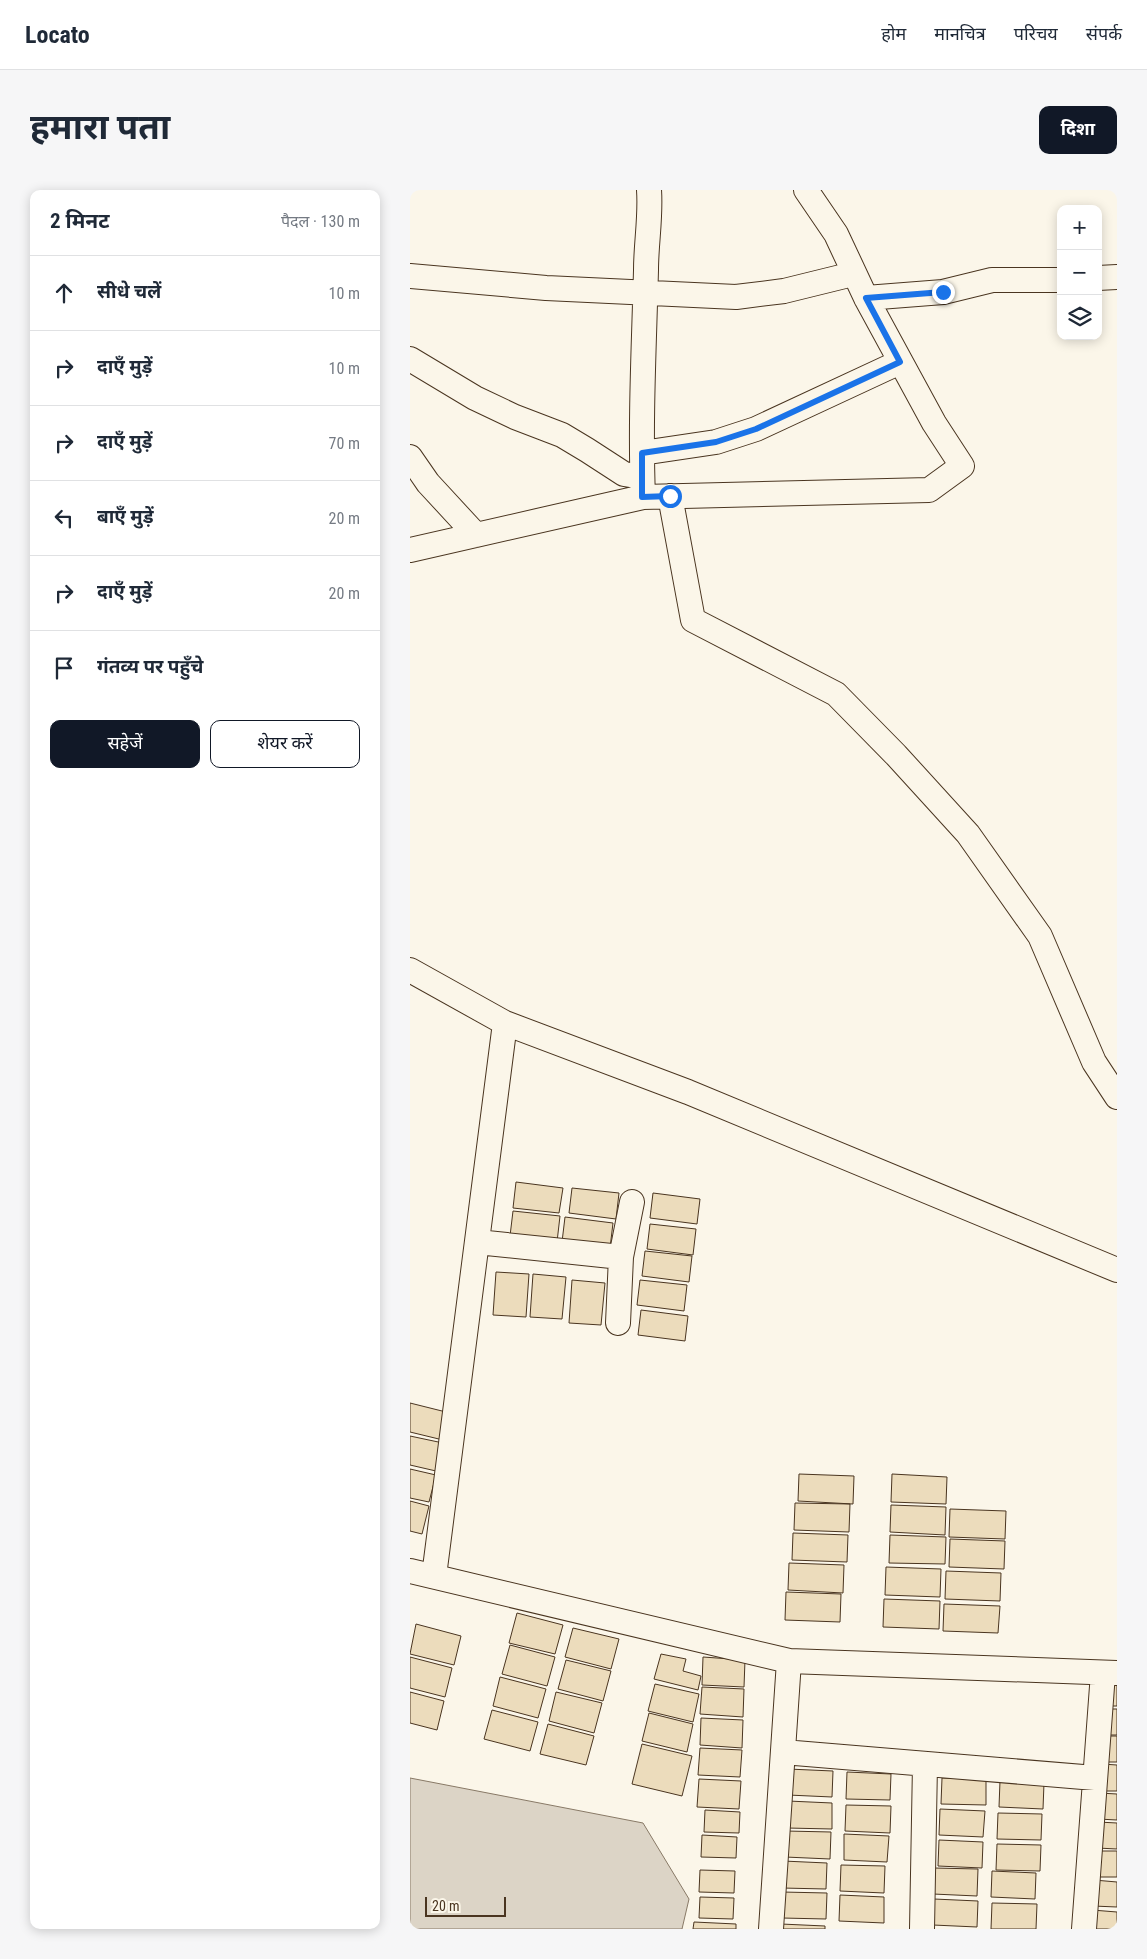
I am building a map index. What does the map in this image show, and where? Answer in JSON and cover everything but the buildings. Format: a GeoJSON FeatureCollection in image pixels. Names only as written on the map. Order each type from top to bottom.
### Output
{"type":"FeatureCollection","features":[{"type":"Feature","properties":{"kind":"street"},"geometry":{"type":"LineString","coordinates":[[642,487],[645,292],[650,208],[649,190]]}},
{"type":"Feature","properties":{"kind":"street"},"geometry":{"type":"LineString","coordinates":[[410,359],[475,398],[514,417],[562,435],[642,487],[670,496],[929,490],[962,466],[934,423],[900,362],[853,274],[836,234],[806,190]]}},
{"type":"Feature","properties":{"kind":"street"},"geometry":{"type":"LineString","coordinates":[[410,276],[490,284],[736,297],[784,292],[853,274]]}},
{"type":"Feature","properties":{"kind":"street"},"geometry":{"type":"LineString","coordinates":[[1102,278],[1117,276]]}},
{"type":"Feature","properties":{"kind":"street"},"geometry":{"type":"LineString","coordinates":[[866,298],[943,292],[992,280],[1057,280]]}},
{"type":"Feature","properties":{"kind":"street"},"geometry":{"type":"LineString","coordinates":[[642,453],[716,442],[756,429],[900,362]]}},
{"type":"Feature","properties":{"kind":"street"},"geometry":{"type":"LineString","coordinates":[[410,457],[428,483],[476,534]]}},
{"type":"Feature","properties":{"kind":"street"},"geometry":{"type":"LineString","coordinates":[[410,550],[476,534],[642,487]]}},
{"type":"Feature","properties":{"kind":"street"},"geometry":{"type":"LineString","coordinates":[[670,496],[693,620],[836,694],[896,755],[961,827],[1040,936],[1094,1062],[1117,1097]]}},
{"type":"Feature","properties":{"kind":"street"},"geometry":{"type":"LineString","coordinates":[[410,970],[505,1022],[688,1092],[1117,1270]]}},
{"type":"Feature","properties":{"kind":"street"},"geometry":{"type":"LineString","coordinates":[[434,1576],[505,1022]]}},
{"type":"Feature","properties":{"kind":"street"},"geometry":{"type":"LineString","coordinates":[[618,1323],[622,1258],[632,1202]]}},
{"type":"Feature","properties":{"kind":"street"},"geometry":{"type":"LineString","coordinates":[[477,1242],[622,1258]]}},
{"type":"Feature","properties":{"kind":"street"},"geometry":{"type":"LineString","coordinates":[[410,1571],[789,1661],[1110,1673],[1095,1778],[1084,1929]]}},
{"type":"Feature","properties":{"kind":"street"},"geometry":{"type":"LineString","coordinates":[[771,1929],[789,1661]]}},
{"type":"Feature","properties":{"kind":"street"},"geometry":{"type":"LineString","coordinates":[[783,1752],[1095,1778]]}},
{"type":"Feature","properties":{"kind":"street"},"geometry":{"type":"LineString","coordinates":[[922,1929],[924,1764]]}},
{"type":"Feature","properties":{"kind":"shaded area"},"geometry":{"type":"Polygon","coordinates":[[[410,1778],[643,1823],[689,1899],[682,1929],[410,1929],[410,1778]]]}},
{"type":"Feature","properties":{"kind":"route"},"geometry":{"type":"LineString","coordinates":[[670,496],[642,497],[642,453],[716,442],[756,429],[900,362],[866,298],[943,292]]}}]}
